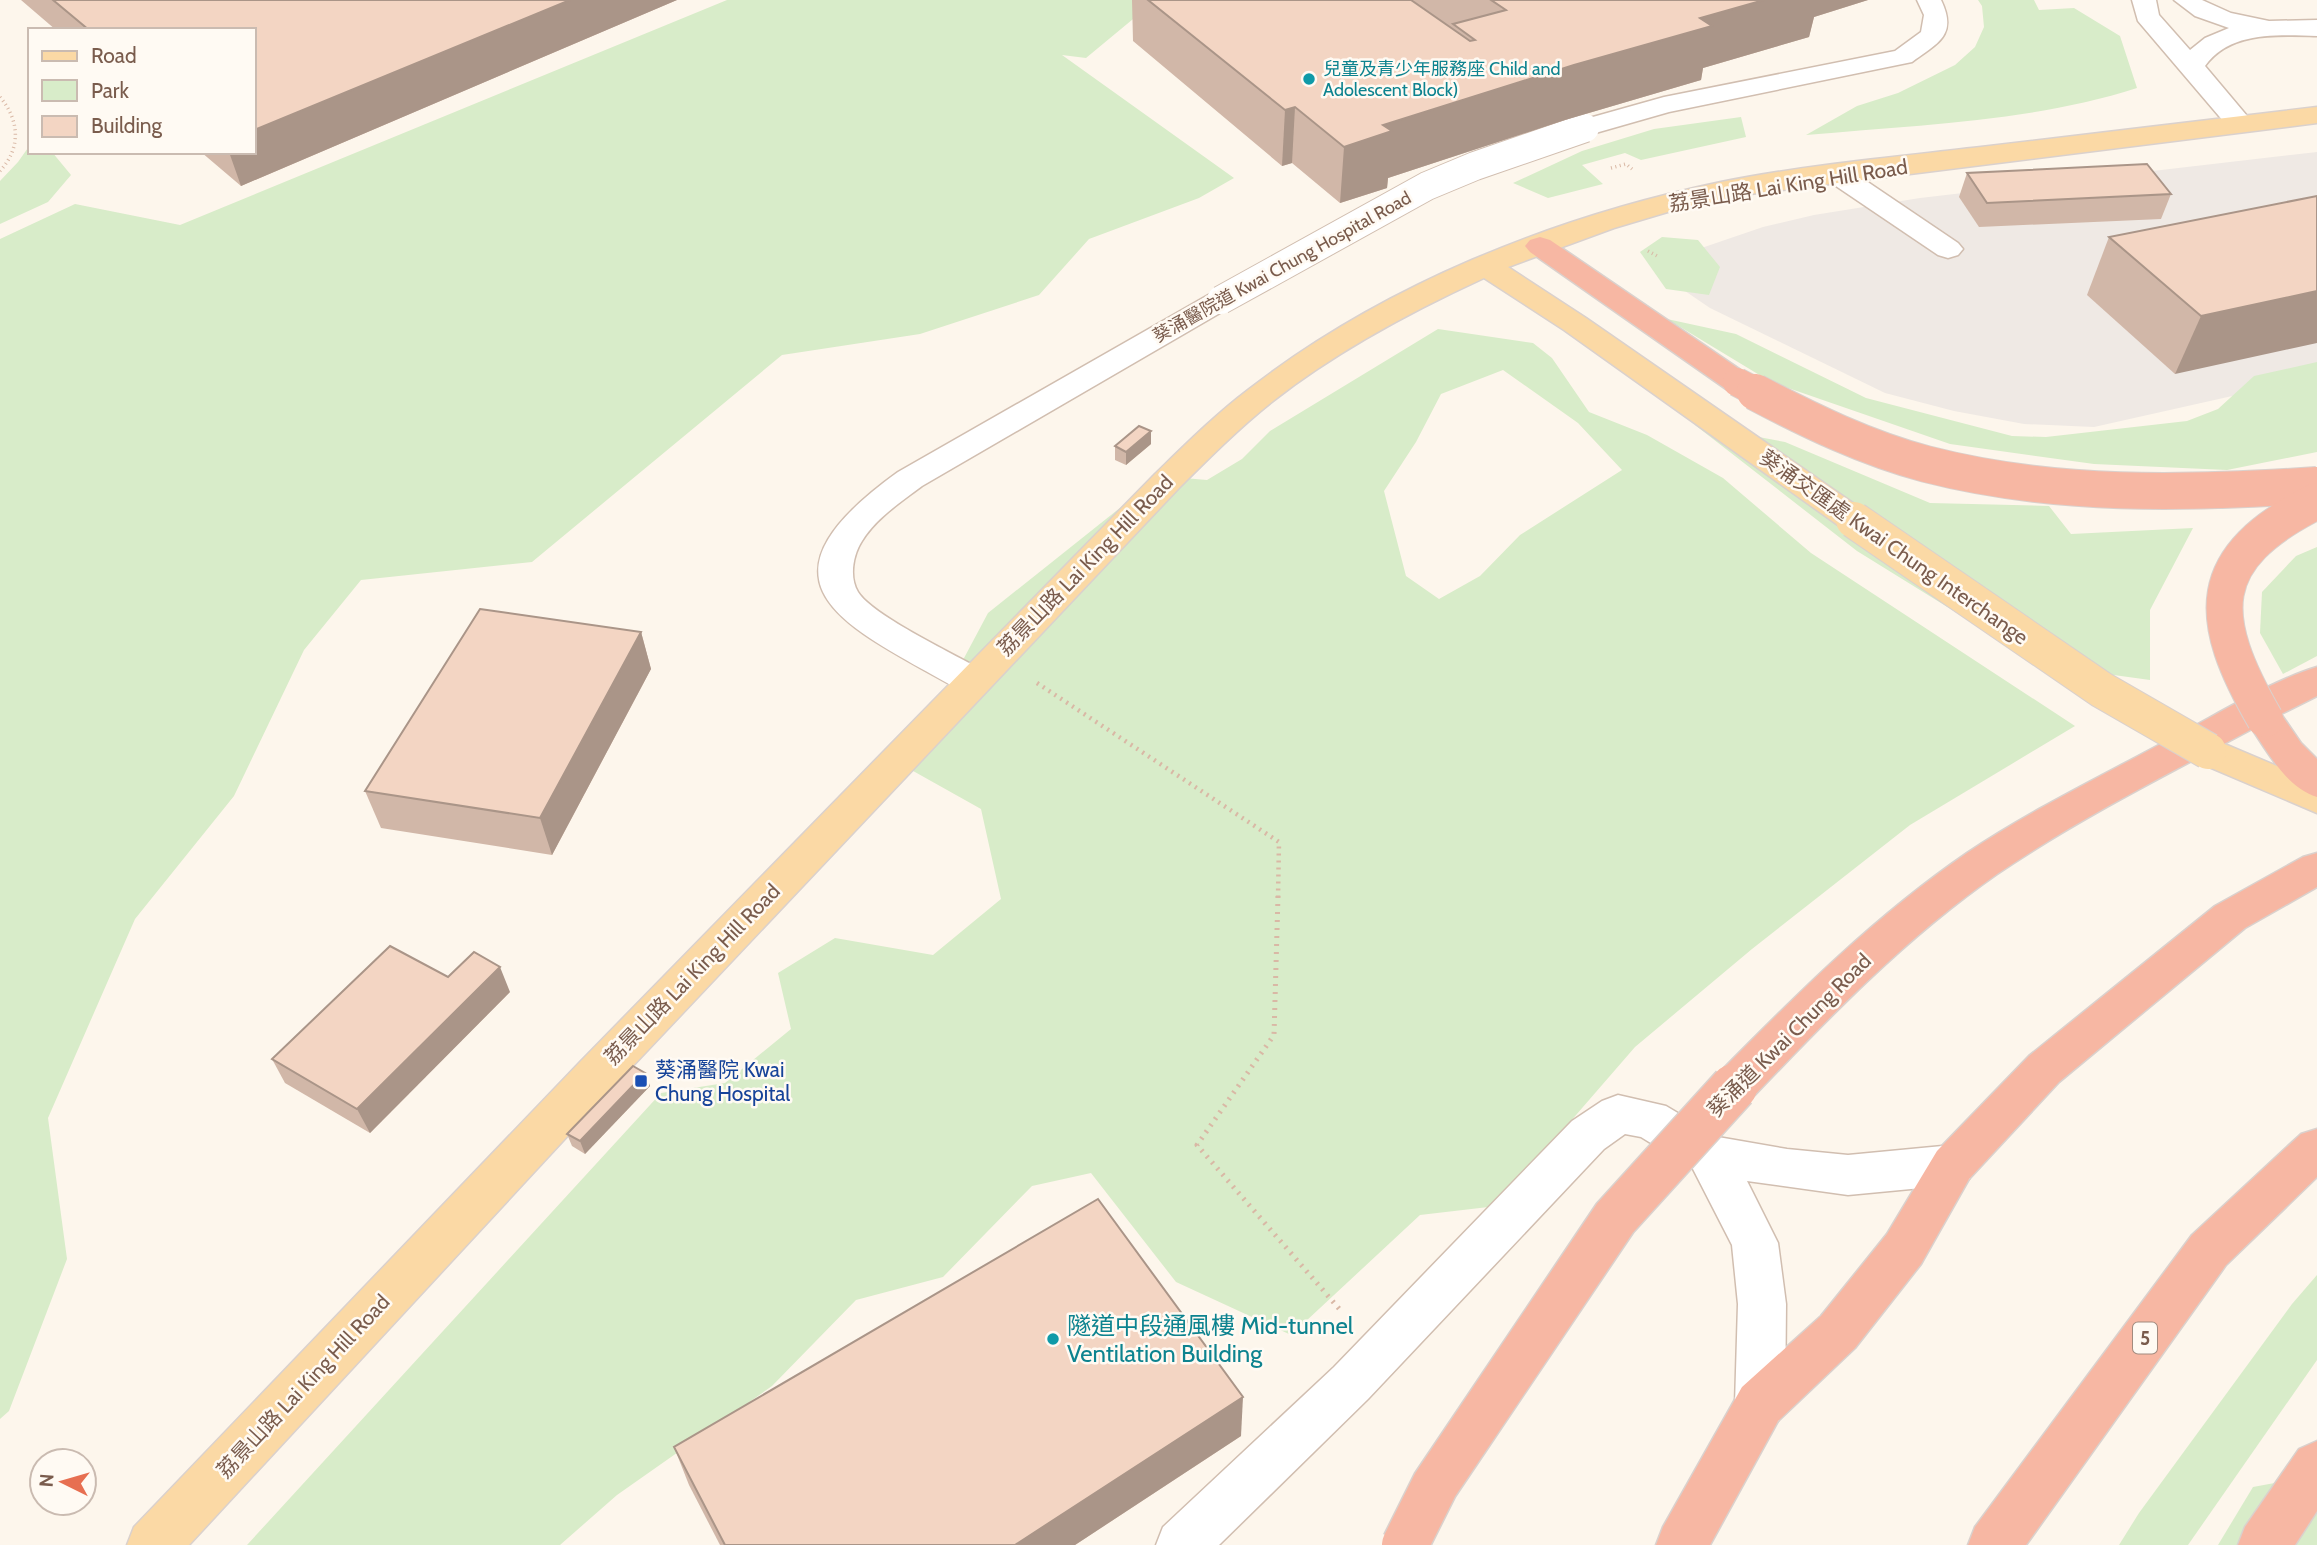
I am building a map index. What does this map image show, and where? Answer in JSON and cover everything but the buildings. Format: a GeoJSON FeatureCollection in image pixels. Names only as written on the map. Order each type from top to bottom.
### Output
{"type":"FeatureCollection","features":[{"type":"Feature","properties":{"kind":"highway"},"geometry":{"type":"LineString","coordinates":[[1540,246],[1737,382],[1806,419],[1873,447],[1946,469],[2036,484],[2119,490],[2210,490],[2317,485]]}},
{"type":"Feature","properties":{"kind":"highway"},"geometry":{"type":"LineString","coordinates":[[2317,501],[2283,520],[2248,546],[2231,575],[2225,607],[2229,646],[2244,682],[2288,753],[2317,783]]}},
{"type":"Feature","properties":{"kind":"highway","name":"葵涌道 Kwai Chung Road"},"geometry":{"type":"LineString","coordinates":[[1405,1545],[1435,1485],[1615,1218],[1734,1087],[1823,995],[1892,934],[1980,865],[2060,814],[2317,680]]}},
{"type":"Feature","properties":{"kind":"highway"},"geometry":{"type":"LineString","coordinates":[[1682,1545],[1760,1404],[1838,1332],[1903,1249],[1953,1165],[2044,1069],[2127,1001],[2231,917],[2317,868]]}},
{"type":"Feature","properties":{"kind":"highway","name":"5"},"geometry":{"type":"LineString","coordinates":[[1994,1545],[2209,1250],[2317,1147]]}},
{"type":"Feature","properties":{"kind":"highway"},"geometry":{"type":"LineString","coordinates":[[2264,1545],[2317,1466]]}},
{"type":"Feature","properties":{"kind":"main road","name":"荔景山路 Lai King Hill Road"},"geometry":{"type":"LineString","coordinates":[[153,1545],[973,681],[1167,481],[1222,428],[1272,387],[1316,356],[1370,324],[1488,267],[1633,212],[1721,191],[1837,174],[2317,115]]}},
{"type":"Feature","properties":{"kind":"main road","name":"葵涌交匯處 Kwai Chung Interchange"},"geometry":{"type":"LineString","coordinates":[[1488,267],[1575,324],[2102,690],[2208,751],[2317,799]]}},
{"type":"Feature","properties":{"kind":"street","name":"葵涌醫院道 Kwai Chung Hospital Road"},"geometry":{"type":"LineString","coordinates":[[973,681],[866,618],[841,595],[835,576],[840,552],[855,526],[875,504],[910,479],[1221,300],[1427,186],[1475,166],[1585,128],[1664,105],[1903,57],[1933,35],[1936,15],[1929,0]]}},
{"type":"Feature","properties":{"kind":"street"},"geometry":{"type":"LineString","coordinates":[[2144,0],[2147,16],[2240,123]]}},
{"type":"Feature","properties":{"kind":"street"},"geometry":{"type":"LineString","coordinates":[[2186,0],[2199,10],[2221,19],[2275,29]]}},
{"type":"Feature","properties":{"kind":"street"},"geometry":{"type":"LineString","coordinates":[[2190,68],[2197,55],[2210,45],[2249,31],[2317,28]]}},
{"type":"Feature","properties":{"kind":"street"},"geometry":{"type":"LineString","coordinates":[[1837,174],[1902,226],[1948,249]]}},
{"type":"Feature","properties":{"kind":"street"},"geometry":{"type":"LineString","coordinates":[[1182,1545],[1351,1383],[1588,1135],[1618,1114],[1650,1119],[1709,1155],[1787,1170],[1848,1175],[1953,1165]]}},
{"type":"Feature","properties":{"kind":"street"},"geometry":{"type":"LineString","coordinates":[[1709,1155],[1755,1243],[1762,1304],[1760,1404]]}},
{"type":"Feature","properties":{"kind":"path"},"geometry":{"type":"LineString","coordinates":[[0,97],[9,106],[16,125],[16,143],[11,160],[0,171]]}},
{"type":"Feature","properties":{"kind":"path"},"geometry":{"type":"LineString","coordinates":[[1042,687],[1279,842],[1274,1035],[1197,1145],[1348,1318]]}},
{"type":"Feature","properties":{"kind":"shaded area"},"geometry":{"type":"Polygon","coordinates":[[[2317,152],[2317,377],[2094,427],[2024,424],[1954,411],[1885,393],[1710,308],[1685,291],[1678,256],[1763,227],[1814,215],[1920,198],[2317,152]]]}},
{"type":"Feature","properties":{"kind":"green space"},"geometry":{"type":"Polygon","coordinates":[[[727,0],[1156,0],[1086,58],[1062,55],[1234,178],[1199,198],[1089,239],[1039,295],[920,334],[782,355],[532,562],[361,580],[304,650],[234,796],[135,919],[48,1118],[67,1259],[9,1411],[0,1419],[0,239],[75,204],[180,225],[727,0]]]}},
{"type":"Feature","properties":{"kind":"green space"},"geometry":{"type":"Polygon","coordinates":[[[1978,0],[2034,0],[2039,10],[2074,8],[2120,36],[2137,88],[2015,115],[1806,135],[1857,106],[1898,93],[1955,65],[1975,47],[1984,27],[1982,6],[1978,0]]]}},
{"type":"Feature","properties":{"kind":"green space"},"geometry":{"type":"Polygon","coordinates":[[[1741,117],[1746,137],[1641,160],[1625,153],[1582,165],[1603,184],[1548,198],[1513,183],[1582,151],[1654,129],[1741,117]]]}},
{"type":"Feature","properties":{"kind":"green space"},"geometry":{"type":"Polygon","coordinates":[[[28,148],[28,154],[54,154],[71,175],[48,202],[0,224],[0,181],[28,148]]]}},
{"type":"Feature","properties":{"kind":"green space"},"geometry":{"type":"Polygon","coordinates":[[[1662,237],[1698,240],[1720,267],[1709,295],[1666,289],[1640,252],[1662,237]]]}},
{"type":"Feature","properties":{"kind":"green space"},"geometry":{"type":"Polygon","coordinates":[[[1667,319],[1736,334],[1866,398],[2012,436],[2046,437],[2187,421],[2218,409],[2254,376],[2317,362],[2317,452],[2227,470],[2094,464],[1950,444],[1771,382],[1667,319]]]}},
{"type":"Feature","properties":{"kind":"green space"},"geometry":{"type":"Polygon","coordinates":[[[1438,329],[1533,343],[1552,358],[1589,412],[1647,435],[1723,478],[1811,553],[2075,726],[1910,825],[1752,949],[1635,1047],[1497,1206],[1420,1215],[1291,1335],[1176,1282],[1091,1173],[1032,1186],[943,1277],[856,1300],[772,1386],[617,1495],[560,1545],[247,1545],[661,1093],[725,1083],[791,1029],[778,973],[835,938],[933,955],[1001,899],[981,809],[906,767],[988,613],[1160,476],[1207,480],[1242,459],[1270,431],[1438,329]],[[1503,370],[1441,394],[1416,442],[1384,491],[1406,576],[1439,599],[1480,576],[1520,535],[1622,470],[1578,423],[1503,370]]]}},
{"type":"Feature","properties":{"kind":"green space"},"geometry":{"type":"Polygon","coordinates":[[[1695,425],[1785,442],[1930,503],[2049,506],[2071,534],[2193,528],[2150,610],[2150,680],[2041,665],[1857,551],[1695,425]]]}},
{"type":"Feature","properties":{"kind":"green space"},"geometry":{"type":"Polygon","coordinates":[[[2317,547],[2317,656],[2283,674],[2260,633],[2262,592],[2296,556],[2317,547]]]}},
{"type":"Feature","properties":{"kind":"green space"},"geometry":{"type":"Polygon","coordinates":[[[2317,1275],[2317,1360],[2188,1545],[2119,1545],[2139,1513],[2292,1304],[2317,1275]]]}},
{"type":"Feature","properties":{"kind":"green space"},"geometry":{"type":"Polygon","coordinates":[[[2317,1475],[2317,1545],[2218,1545],[2253,1487],[2317,1475]]]}},
{"type":"Feature","properties":{"kind":"place","name":"兒童及青少年服務座 Child and Adolescent Block)"},"geometry":{"type":"Point","coordinates":[1309,79]}},
{"type":"Feature","properties":{"kind":"place","name":"葵涌醫院 Kwai Chung Hospital"},"geometry":{"type":"Point","coordinates":[641,1081]}},
{"type":"Feature","properties":{"kind":"place","name":"隧道中段通風樓 Mid-tunnel Ventilation Building"},"geometry":{"type":"Point","coordinates":[1053,1339]}}]}
